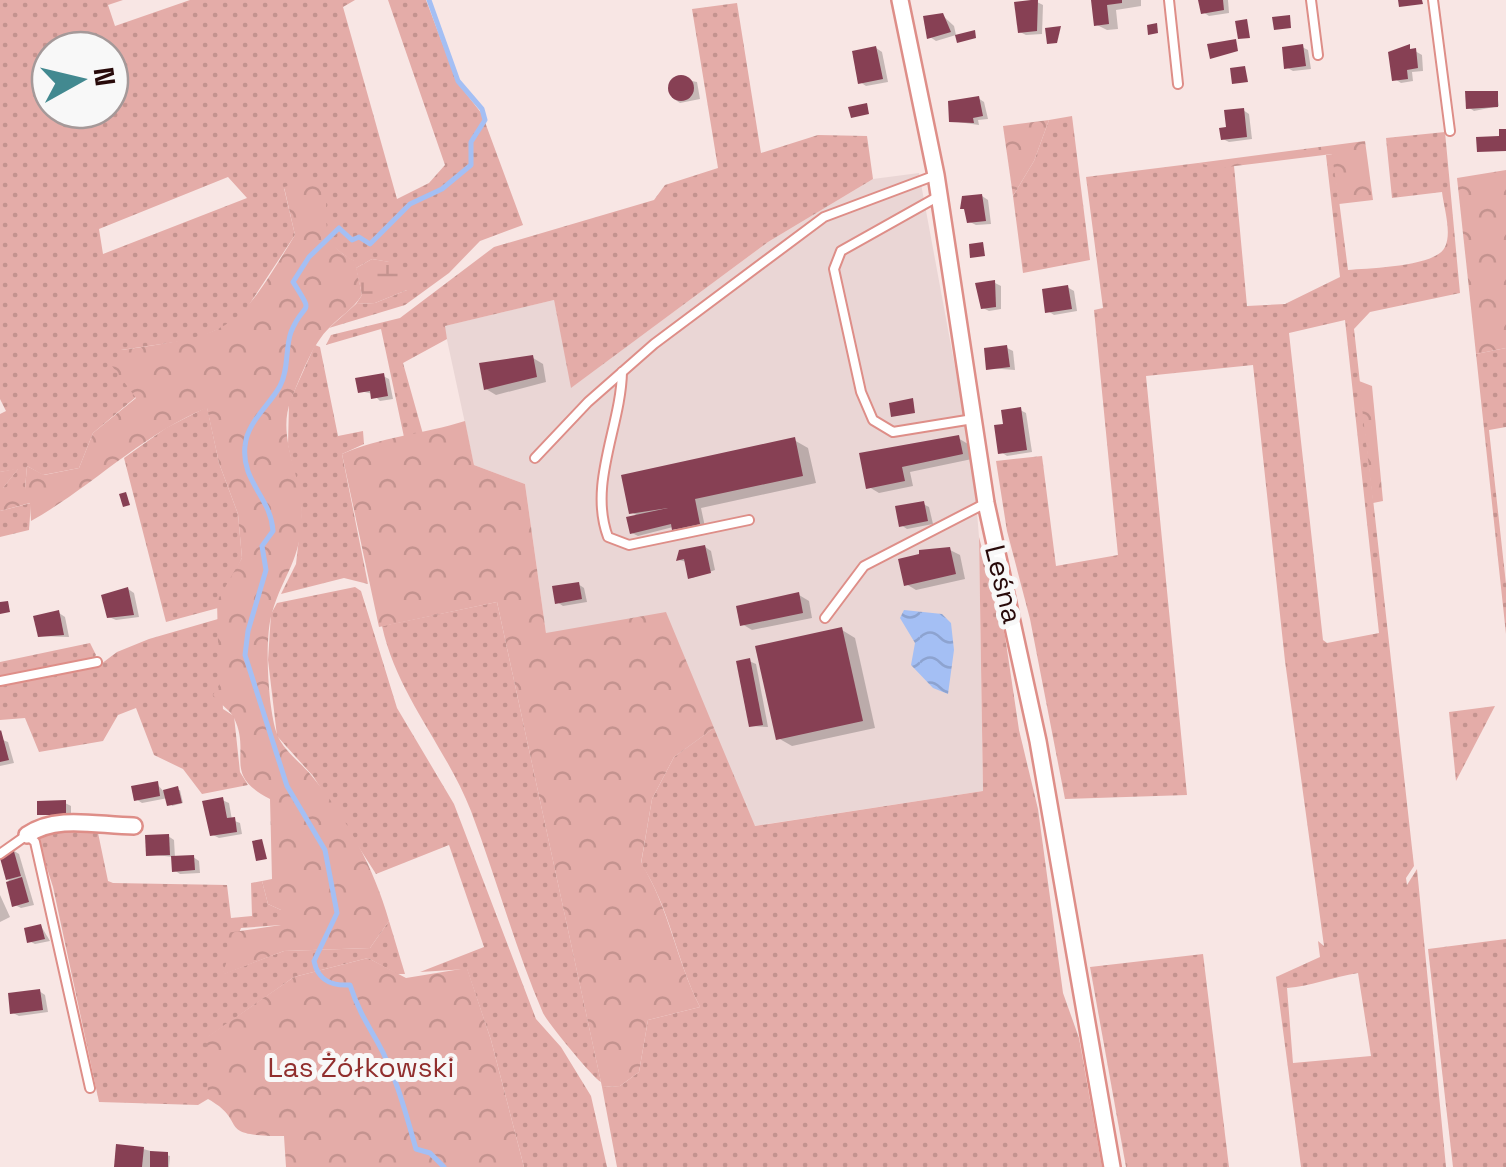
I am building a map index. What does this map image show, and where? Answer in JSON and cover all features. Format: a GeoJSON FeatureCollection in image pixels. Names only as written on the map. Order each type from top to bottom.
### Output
{"type":"FeatureCollection","features":[{"type":"Feature","properties":{"kind":"street","name":"Leśna"},"geometry":{"type":"LineString","coordinates":[[900,0],[940,196],[986,502],[1038,740],[1112,1167]]}},
{"type":"Feature","properties":{"kind":"street"},"geometry":{"type":"LineString","coordinates":[[27,834],[41,825],[62,823],[134,826]]}},
{"type":"Feature","properties":{"kind":"lane"},"geometry":{"type":"LineString","coordinates":[[1170,0],[1178,84]]}},
{"type":"Feature","properties":{"kind":"lane"},"geometry":{"type":"LineString","coordinates":[[1311,0],[1318,55]]}},
{"type":"Feature","properties":{"kind":"lane"},"geometry":{"type":"LineString","coordinates":[[1433,0],[1450,132]]}},
{"type":"Feature","properties":{"kind":"lane"},"geometry":{"type":"LineString","coordinates":[[535,458],[622,372],[824,217],[936,175]]}},
{"type":"Feature","properties":{"kind":"lane"},"geometry":{"type":"LineString","coordinates":[[940,196],[842,251],[835,276],[861,392],[873,420],[893,432],[973,418]]}},
{"type":"Feature","properties":{"kind":"lane"},"geometry":{"type":"LineString","coordinates":[[622,372],[620,414],[602,486],[608,537],[628,545],[749,520]]}},
{"type":"Feature","properties":{"kind":"lane"},"geometry":{"type":"LineString","coordinates":[[825,618],[864,566],[986,502]]}},
{"type":"Feature","properties":{"kind":"lane"},"geometry":{"type":"LineString","coordinates":[[0,680],[97,662]]}},
{"type":"Feature","properties":{"kind":"lane"},"geometry":{"type":"LineString","coordinates":[[0,854],[27,834],[35,842],[90,1088]]}},
{"type":"Feature","properties":{"kind":"shaded area"},"geometry":{"type":"Polygon","coordinates":[[[919,173],[973,464],[979,537],[983,791],[754,826],[546,633],[525,484],[474,465],[444,326],[554,300],[572,387],[768,242],[873,179],[919,173]]]}},
{"type":"Feature","properties":{"kind":"green space"},"geometry":{"type":"Polygon","coordinates":[[[0,0],[123,0],[108,5],[115,26],[190,0],[355,0],[343,7],[397,199],[429,183],[445,165],[388,0],[426,0],[457,82],[482,114],[523,225],[480,241],[449,273],[405,305],[329,328],[356,304],[375,303],[407,290],[389,262],[372,259],[356,268],[354,261],[327,238],[284,188],[295,235],[239,320],[196,339],[121,350],[136,397],[93,433],[79,468],[43,475],[27,466],[25,489],[2,489],[18,469],[0,472],[0,414],[6,411],[0,399],[0,0]],[[228,177],[99,229],[103,254],[247,198],[228,177]]]}},
{"type":"Feature","properties":{"kind":"green space"},"geometry":{"type":"Polygon","coordinates":[[[737,3],[761,153],[818,135],[867,136],[873,179],[768,242],[571,388],[554,300],[445,326],[447,339],[403,363],[423,434],[404,437],[381,329],[326,345],[331,335],[400,318],[494,247],[654,200],[665,185],[718,168],[692,9],[737,3]]]}},
{"type":"Feature","properties":{"kind":"green space"},"geometry":{"type":"Polygon","coordinates":[[[1072,116],[1090,260],[1023,273],[1013,196],[1034,161],[1049,120],[1072,116]]]}},
{"type":"Feature","properties":{"kind":"green space"},"geometry":{"type":"Polygon","coordinates":[[[1049,120],[1034,161],[1013,196],[1003,126],[1049,120]]]}},
{"type":"Feature","properties":{"kind":"green space"},"geometry":{"type":"Polygon","coordinates":[[[1445,132],[1460,293],[1370,312],[1354,329],[1414,866],[1406,878],[1407,885],[1417,869],[1446,1167],[1301,1167],[1276,977],[1320,957],[1318,941],[1324,946],[1285,661],[1253,365],[1146,376],[1187,795],[1065,799],[1030,619],[1007,531],[996,461],[1042,456],[1056,566],[1118,555],[1094,310],[1103,308],[1086,177],[1198,163],[1234,166],[1247,306],[1285,304],[1340,277],[1326,155],[1333,154],[1348,270],[1416,263],[1439,254],[1445,247],[1448,228],[1442,192],[1392,198],[1386,138],[1445,132]],[[1345,320],[1289,333],[1323,640],[1327,643],[1379,633],[1345,320]],[[1358,973],[1287,988],[1293,1063],[1371,1056],[1358,973]]]}},
{"type":"Feature","properties":{"kind":"green space"},"geometry":{"type":"Polygon","coordinates":[[[1365,141],[1373,200],[1339,204],[1332,154],[1219,168],[1198,163],[1365,141]]]}},
{"type":"Feature","properties":{"kind":"green space"},"geometry":{"type":"Polygon","coordinates":[[[1506,170],[1506,348],[1476,354],[1457,178],[1506,170]]]}},
{"type":"Feature","properties":{"kind":"green space"},"geometry":{"type":"Polygon","coordinates":[[[310,180],[327,190],[328,232],[336,248],[355,261],[362,295],[318,342],[287,414],[288,442],[301,498],[301,529],[270,624],[269,692],[279,740],[324,791],[348,826],[376,882],[389,921],[370,948],[284,951],[222,975],[229,955],[226,933],[281,925],[281,910],[268,904],[262,881],[272,879],[270,799],[246,781],[240,763],[239,731],[234,718],[213,695],[219,685],[217,601],[242,558],[238,514],[219,463],[207,408],[139,446],[31,521],[30,503],[0,511],[0,472],[19,468],[3,488],[25,489],[27,466],[44,475],[79,468],[93,433],[136,398],[112,366],[121,350],[210,332],[244,310],[295,235],[284,187],[310,180]]]}},
{"type":"Feature","properties":{"kind":"green space"},"geometry":{"type":"Polygon","coordinates":[[[372,259],[390,262],[409,281],[407,290],[375,303],[356,304],[362,295],[356,268],[372,259]]]}},
{"type":"Feature","properties":{"kind":"green space"},"geometry":{"type":"Polygon","coordinates":[[[315,345],[320,347],[338,436],[363,431],[364,444],[342,454],[368,584],[344,578],[281,594],[296,564],[302,511],[288,445],[289,403],[315,345]]]}},
{"type":"Feature","properties":{"kind":"green space"},"geometry":{"type":"Polygon","coordinates":[[[1506,348],[1506,427],[1489,430],[1506,584],[1506,634],[1476,354],[1506,348]]]}},
{"type":"Feature","properties":{"kind":"green space"},"geometry":{"type":"Polygon","coordinates":[[[1359,381],[1372,386],[1383,501],[1373,503],[1359,381]]]}},
{"type":"Feature","properties":{"kind":"green space"},"geometry":{"type":"Polygon","coordinates":[[[207,407],[219,463],[238,514],[242,558],[218,608],[166,622],[124,458],[166,428],[207,407]]]}},
{"type":"Feature","properties":{"kind":"green space"},"geometry":{"type":"Polygon","coordinates":[[[465,421],[474,465],[525,484],[546,633],[666,612],[714,728],[674,757],[652,799],[641,863],[659,897],[700,1007],[648,1020],[639,1072],[620,1086],[602,1087],[497,602],[379,627],[342,454],[371,443],[465,421]]]}},
{"type":"Feature","properties":{"kind":"green space"},"geometry":{"type":"Polygon","coordinates":[[[31,503],[29,530],[0,537],[0,511],[31,503]]]}},
{"type":"Feature","properties":{"kind":"green space"},"geometry":{"type":"Polygon","coordinates":[[[979,537],[1005,636],[1019,730],[1038,809],[1063,993],[1079,1038],[1102,1167],[617,1167],[602,1087],[620,1086],[639,1072],[648,1020],[700,1007],[659,898],[641,864],[652,799],[674,757],[714,728],[755,826],[983,791],[979,537]]]}},
{"type":"Feature","properties":{"kind":"green space"},"geometry":{"type":"Polygon","coordinates":[[[355,587],[361,591],[397,708],[454,804],[536,1019],[561,1047],[591,1096],[607,1167],[524,1167],[491,1040],[467,969],[420,972],[484,947],[449,845],[376,874],[313,776],[277,736],[268,660],[271,614],[277,603],[355,587]]]}},
{"type":"Feature","properties":{"kind":"green space"},"geometry":{"type":"Polygon","coordinates":[[[497,602],[601,1082],[543,1013],[471,811],[410,698],[382,626],[497,602]]]}},
{"type":"Feature","properties":{"kind":"green space"},"geometry":{"type":"Polygon","coordinates":[[[218,619],[223,709],[234,716],[240,772],[248,785],[202,794],[183,769],[154,755],[136,708],[118,715],[103,741],[39,752],[25,718],[0,720],[0,684],[97,667],[117,652],[149,639],[218,619]]]}},
{"type":"Feature","properties":{"kind":"green space"},"geometry":{"type":"Polygon","coordinates":[[[90,643],[96,655],[93,659],[0,677],[0,662],[90,643]]]}},
{"type":"Feature","properties":{"kind":"green space"},"geometry":{"type":"Polygon","coordinates":[[[1495,706],[1456,781],[1449,712],[1495,706]]]}},
{"type":"Feature","properties":{"kind":"green space"},"geometry":{"type":"Polygon","coordinates":[[[97,828],[108,881],[113,883],[227,885],[231,918],[252,916],[251,883],[262,881],[268,904],[281,910],[281,925],[241,928],[223,974],[284,951],[370,948],[389,921],[405,974],[397,974],[368,958],[294,977],[208,1037],[208,1099],[198,1105],[99,1102],[53,887],[36,834],[43,829],[97,828]]]}},
{"type":"Feature","properties":{"kind":"green space"},"geometry":{"type":"Polygon","coordinates":[[[1506,939],[1506,1167],[1453,1167],[1428,949],[1506,939]]]}},
{"type":"Feature","properties":{"kind":"green space"},"geometry":{"type":"Polygon","coordinates":[[[1203,954],[1229,1167],[1126,1167],[1090,967],[1203,954]]]}},
{"type":"Feature","properties":{"kind":"green space","name":"Las Żółkowski"},"geometry":{"type":"Polygon","coordinates":[[[368,958],[406,978],[467,968],[491,1040],[524,1167],[286,1167],[284,1136],[240,1131],[221,1107],[208,1099],[207,1037],[294,977],[368,958]]]}},
{"type":"Feature","properties":{"kind":"water"},"geometry":{"type":"Polygon","coordinates":[[[904,610],[942,614],[951,623],[954,650],[948,694],[933,688],[911,665],[915,643],[900,618],[904,610]]]}},
{"type":"Feature","properties":{"kind":"building"},"geometry":{"type":"Polygon","coordinates":[[[1038,0],[1037,31],[1018,33],[1014,2],[1038,0]]]}},
{"type":"Feature","properties":{"kind":"building"},"geometry":{"type":"Polygon","coordinates":[[[1091,0],[1122,3],[1107,5],[1109,24],[1094,26],[1091,0]]]}},
{"type":"Feature","properties":{"kind":"building"},"geometry":{"type":"Polygon","coordinates":[[[1198,0],[1223,0],[1224,10],[1201,14],[1198,0]]]}},
{"type":"Feature","properties":{"kind":"building"},"geometry":{"type":"Polygon","coordinates":[[[1398,0],[1422,0],[1423,4],[1399,7],[1398,0]]]}},
{"type":"Feature","properties":{"kind":"building"},"geometry":{"type":"Polygon","coordinates":[[[943,13],[951,32],[927,39],[923,16],[943,13]]]}},
{"type":"Feature","properties":{"kind":"building"},"geometry":{"type":"Polygon","coordinates":[[[1290,15],[1291,28],[1274,30],[1272,17],[1290,15]]]}},
{"type":"Feature","properties":{"kind":"building"},"geometry":{"type":"Polygon","coordinates":[[[1247,19],[1250,38],[1238,39],[1235,21],[1247,19]]]}},
{"type":"Feature","properties":{"kind":"building"},"geometry":{"type":"Polygon","coordinates":[[[1157,23],[1158,33],[1148,35],[1147,25],[1157,23]]]}},
{"type":"Feature","properties":{"kind":"building"},"geometry":{"type":"Polygon","coordinates":[[[1061,26],[1057,43],[1047,44],[1045,28],[1061,26]]]}},
{"type":"Feature","properties":{"kind":"building"},"geometry":{"type":"Polygon","coordinates":[[[975,30],[976,38],[957,43],[955,35],[975,30]]]}},
{"type":"Feature","properties":{"kind":"building"},"geometry":{"type":"Polygon","coordinates":[[[1236,39],[1238,51],[1210,59],[1207,44],[1236,39]]]}},
{"type":"Feature","properties":{"kind":"building"},"geometry":{"type":"Polygon","coordinates":[[[1303,44],[1306,66],[1284,69],[1282,47],[1303,44]]]}},
{"type":"Feature","properties":{"kind":"building"},"geometry":{"type":"Polygon","coordinates":[[[1410,44],[1410,49],[1416,48],[1418,68],[1407,70],[1408,79],[1392,81],[1388,52],[1410,44]]]}},
{"type":"Feature","properties":{"kind":"building"},"geometry":{"type":"Polygon","coordinates":[[[876,46],[883,79],[858,84],[852,51],[876,46]]]}},
{"type":"Feature","properties":{"kind":"building"},"geometry":{"type":"Polygon","coordinates":[[[1245,66],[1248,82],[1232,84],[1230,68],[1245,66]]]}},
{"type":"Feature","properties":{"kind":"building"},"geometry":{"type":"Polygon","coordinates":[[[681,75],[690,79],[694,88],[690,97],[681,101],[672,97],[668,88],[672,79],[681,75]]]}},
{"type":"Feature","properties":{"kind":"building"},"geometry":{"type":"Polygon","coordinates":[[[1465,91],[1498,91],[1498,107],[1466,109],[1465,91]]]}},
{"type":"Feature","properties":{"kind":"building"},"geometry":{"type":"Polygon","coordinates":[[[979,96],[983,116],[973,118],[974,123],[949,122],[948,101],[979,96]]]}},
{"type":"Feature","properties":{"kind":"building"},"geometry":{"type":"Polygon","coordinates":[[[867,103],[869,114],[851,118],[848,107],[867,103]]]}},
{"type":"Feature","properties":{"kind":"building"},"geometry":{"type":"Polygon","coordinates":[[[1244,108],[1247,137],[1221,140],[1219,128],[1226,127],[1224,110],[1244,108]]]}},
{"type":"Feature","properties":{"kind":"building"},"geometry":{"type":"Polygon","coordinates":[[[1499,129],[1506,129],[1506,151],[1477,152],[1476,137],[1499,136],[1499,129]]]}},
{"type":"Feature","properties":{"kind":"building"},"geometry":{"type":"Polygon","coordinates":[[[982,194],[986,221],[967,223],[964,209],[960,209],[962,196],[982,194]]]}},
{"type":"Feature","properties":{"kind":"building"},"geometry":{"type":"Polygon","coordinates":[[[983,242],[985,256],[970,258],[969,244],[983,242]]]}},
{"type":"Feature","properties":{"kind":"building"},"geometry":{"type":"Polygon","coordinates":[[[995,280],[996,307],[981,309],[975,283],[995,280]]]}},
{"type":"Feature","properties":{"kind":"building"},"geometry":{"type":"Polygon","coordinates":[[[1068,285],[1072,309],[1045,313],[1042,289],[1068,285]]]}},
{"type":"Feature","properties":{"kind":"building"},"geometry":{"type":"Polygon","coordinates":[[[1007,345],[1010,367],[986,370],[984,348],[1007,345]]]}},
{"type":"Feature","properties":{"kind":"building"},"geometry":{"type":"Polygon","coordinates":[[[533,355],[537,377],[484,390],[479,363],[533,355]]]}},
{"type":"Feature","properties":{"kind":"building"},"geometry":{"type":"Polygon","coordinates":[[[384,373],[388,396],[371,399],[370,391],[358,393],[355,378],[384,373]]]}},
{"type":"Feature","properties":{"kind":"building"},"geometry":{"type":"Polygon","coordinates":[[[913,398],[915,413],[891,417],[889,403],[913,398]]]}},
{"type":"Feature","properties":{"kind":"building"},"geometry":{"type":"Polygon","coordinates":[[[1021,407],[1027,450],[998,454],[994,425],[1003,424],[1001,410],[1021,407]]]}},
{"type":"Feature","properties":{"kind":"building"},"geometry":{"type":"Polygon","coordinates":[[[959,435],[963,454],[902,467],[905,481],[866,489],[859,453],[959,435]]]}},
{"type":"Feature","properties":{"kind":"building"},"geometry":{"type":"Polygon","coordinates":[[[795,437],[803,476],[695,499],[700,524],[672,530],[671,524],[630,534],[626,517],[668,508],[629,514],[621,475],[795,437]]]}},
{"type":"Feature","properties":{"kind":"building"},"geometry":{"type":"Polygon","coordinates":[[[126,492],[130,505],[123,507],[119,494],[126,492]]]}},
{"type":"Feature","properties":{"kind":"building"},"geometry":{"type":"Polygon","coordinates":[[[924,501],[928,521],[899,527],[895,506],[924,501]]]}},
{"type":"Feature","properties":{"kind":"building"},"geometry":{"type":"Polygon","coordinates":[[[705,545],[711,573],[688,579],[684,559],[676,561],[679,550],[705,545]]]}},
{"type":"Feature","properties":{"kind":"building"},"geometry":{"type":"Polygon","coordinates":[[[950,547],[956,574],[904,586],[898,559],[919,554],[919,550],[950,547]]]}},
{"type":"Feature","properties":{"kind":"building"},"geometry":{"type":"Polygon","coordinates":[[[579,582],[582,599],[555,604],[552,586],[579,582]]]}},
{"type":"Feature","properties":{"kind":"building"},"geometry":{"type":"Polygon","coordinates":[[[128,587],[134,615],[107,618],[101,595],[128,587]]]}},
{"type":"Feature","properties":{"kind":"building"},"geometry":{"type":"Polygon","coordinates":[[[799,592],[803,613],[740,626],[736,606],[799,592]]]}},
{"type":"Feature","properties":{"kind":"building"},"geometry":{"type":"Polygon","coordinates":[[[8,601],[10,612],[0,614],[0,602],[8,601]]]}},
{"type":"Feature","properties":{"kind":"building"},"geometry":{"type":"Polygon","coordinates":[[[59,610],[64,635],[38,637],[33,616],[59,610]]]}},
{"type":"Feature","properties":{"kind":"building"},"geometry":{"type":"Polygon","coordinates":[[[842,627],[863,721],[776,740],[755,646],[842,627]]]}},
{"type":"Feature","properties":{"kind":"building"},"geometry":{"type":"Polygon","coordinates":[[[750,658],[763,725],[749,727],[736,661],[750,658]]]}},
{"type":"Feature","properties":{"kind":"building"},"geometry":{"type":"Polygon","coordinates":[[[0,731],[9,760],[0,762],[0,731]]]}},
{"type":"Feature","properties":{"kind":"building"},"geometry":{"type":"Polygon","coordinates":[[[158,781],[160,796],[134,801],[131,786],[158,781]]]}},
{"type":"Feature","properties":{"kind":"building"},"geometry":{"type":"Polygon","coordinates":[[[178,786],[182,803],[167,806],[163,790],[178,786]]]}},
{"type":"Feature","properties":{"kind":"building"},"geometry":{"type":"Polygon","coordinates":[[[223,797],[227,818],[235,817],[237,832],[210,836],[202,801],[223,797]]]}},
{"type":"Feature","properties":{"kind":"building"},"geometry":{"type":"Polygon","coordinates":[[[66,800],[66,815],[37,815],[37,801],[66,800]]]}},
{"type":"Feature","properties":{"kind":"building"},"geometry":{"type":"Polygon","coordinates":[[[169,834],[170,855],[146,856],[145,835],[169,834]]]}},
{"type":"Feature","properties":{"kind":"building"},"geometry":{"type":"Polygon","coordinates":[[[262,839],[267,859],[256,861],[252,841],[262,839]]]}},
{"type":"Feature","properties":{"kind":"building"},"geometry":{"type":"Polygon","coordinates":[[[13,848],[21,876],[6,880],[0,858],[13,848]]]}},
{"type":"Feature","properties":{"kind":"building"},"geometry":{"type":"Polygon","coordinates":[[[194,855],[195,870],[172,872],[171,856],[194,855]]]}},
{"type":"Feature","properties":{"kind":"building"},"geometry":{"type":"Polygon","coordinates":[[[22,877],[29,902],[12,907],[6,882],[22,877]]]}},
{"type":"Feature","properties":{"kind":"building"},"geometry":{"type":"Polygon","coordinates":[[[41,924],[45,939],[27,943],[24,928],[41,924]]]}},
{"type":"Feature","properties":{"kind":"building"},"geometry":{"type":"Polygon","coordinates":[[[40,989],[43,1010],[10,1014],[8,993],[40,989]]]}},
{"type":"Feature","properties":{"kind":"building"},"geometry":{"type":"Polygon","coordinates":[[[116,1144],[144,1147],[142,1167],[114,1167],[116,1144]]]}},
{"type":"Feature","properties":{"kind":"building"},"geometry":{"type":"Polygon","coordinates":[[[150,1151],[168,1152],[168,1167],[150,1167],[150,1151]]]}},
{"type":"Feature","properties":{"kind":"waterway"},"geometry":{"type":"LineString","coordinates":[[429,0],[458,81],[482,109],[485,120],[471,142],[471,165],[442,189],[410,204],[370,244],[359,237],[352,240],[339,228],[309,257],[293,282],[306,308],[291,332],[280,386],[254,422],[245,446],[247,470],[267,508],[273,531],[262,546],[266,570],[245,655],[287,786],[325,850],[337,913],[314,961],[316,968],[327,981],[350,985],[390,1068],[416,1149],[430,1153],[444,1167]]}}]}
